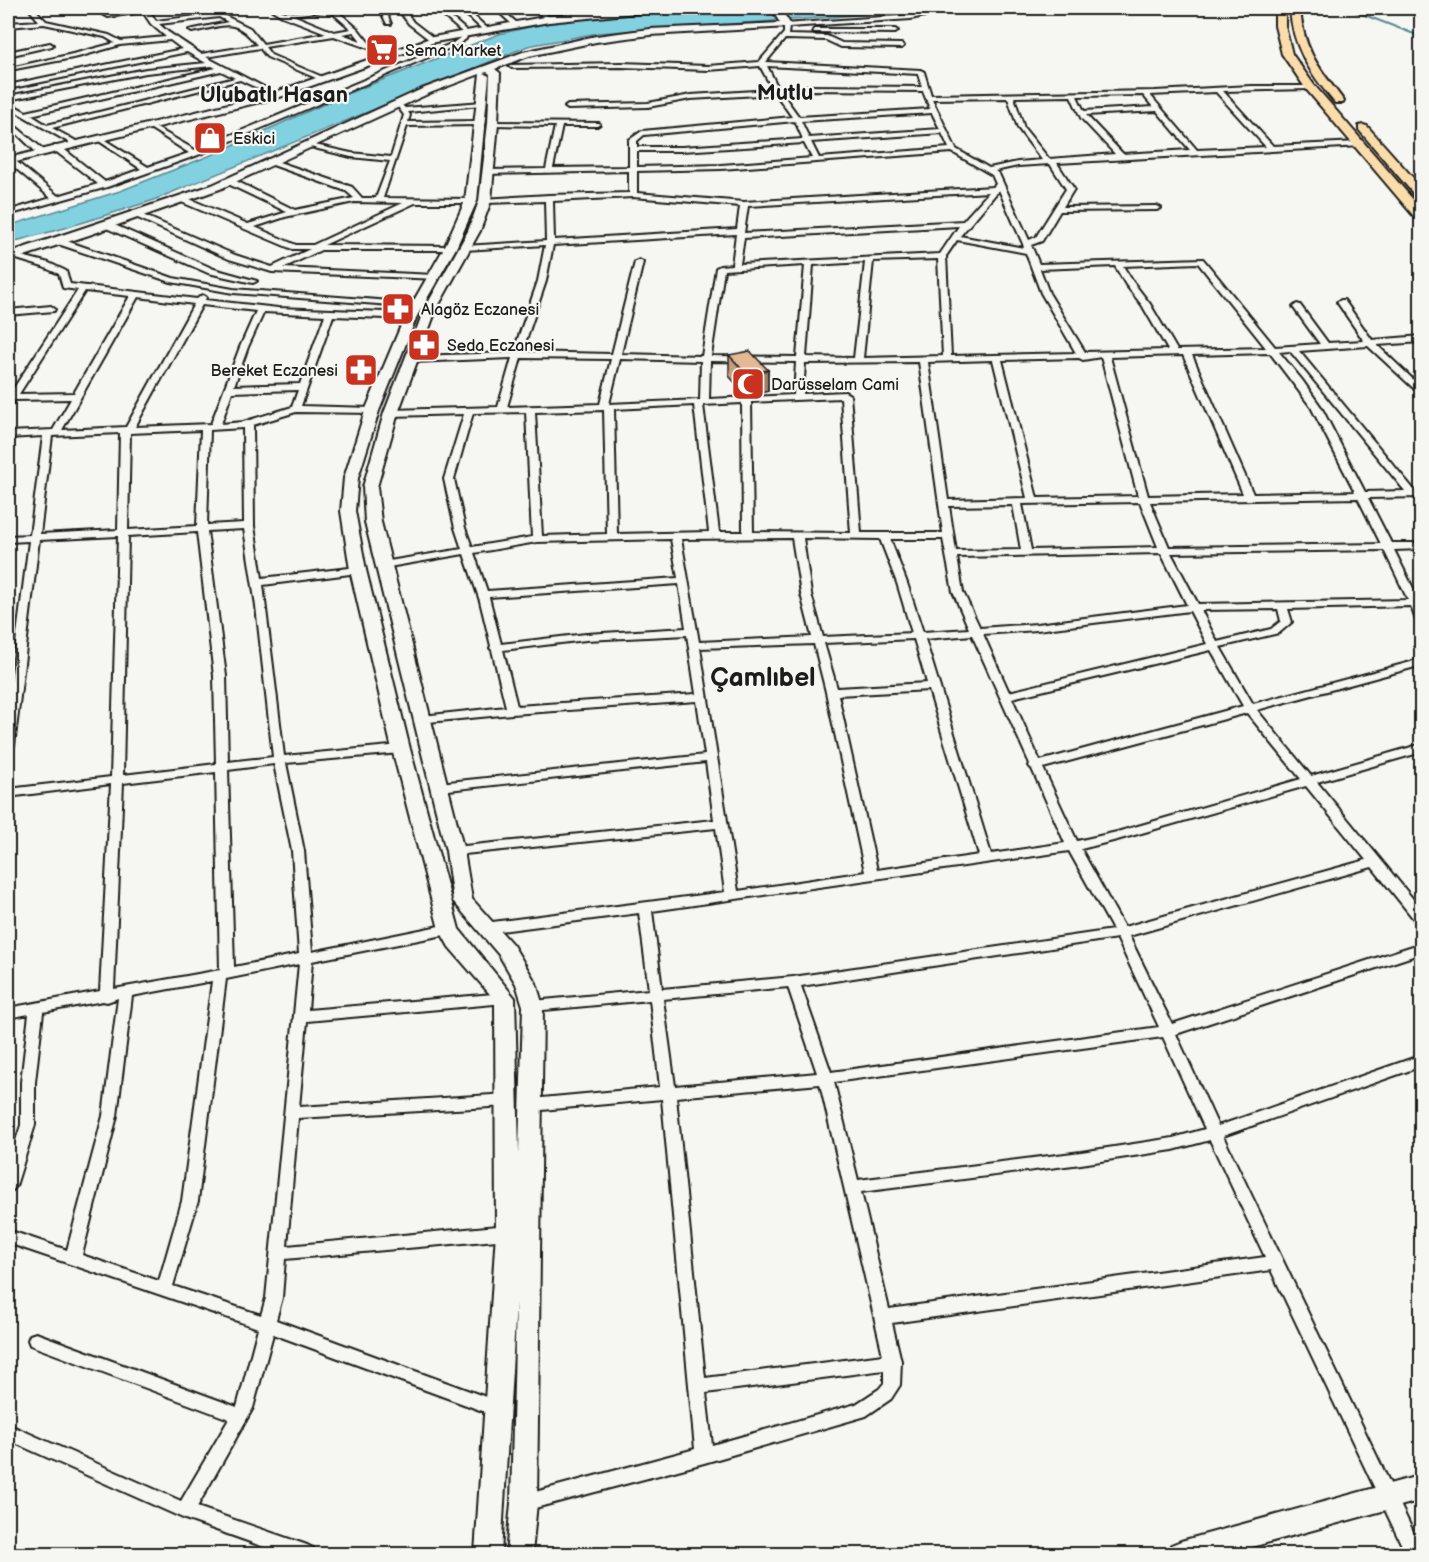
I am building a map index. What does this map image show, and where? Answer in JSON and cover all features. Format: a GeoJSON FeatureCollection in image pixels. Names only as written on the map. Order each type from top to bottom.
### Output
{"type":"FeatureCollection","features":[{"type":"Feature","properties":{"kind":"main road"},"geometry":{"type":"LineString","coordinates":[[8,160],[276,95],[433,40],[549,19],[577,11],[656,8]]}},
{"type":"Feature","properties":{"kind":"main road"},"geometry":{"type":"LineString","coordinates":[[10,256],[107,225],[229,181],[306,145],[402,107],[482,70],[554,46],[650,32],[785,29],[776,8]]}},
{"type":"Feature","properties":{"kind":"main road"},"geometry":{"type":"LineString","coordinates":[[1280,8],[1280,26],[1287,54],[1310,87],[1422,218]]}},
{"type":"Feature","properties":{"kind":"main road"},"geometry":{"type":"LineString","coordinates":[[1295,8],[1295,29],[1303,54],[1347,110],[1422,196]]}},
{"type":"Feature","properties":{"kind":"main road"},"geometry":{"type":"LineString","coordinates":[[482,70],[484,75],[481,103],[486,123],[489,172],[430,310],[392,412],[370,487],[373,522],[455,851],[463,901],[507,950],[526,983],[533,1006],[524,1503],[519,1554]]}},
{"type":"Feature","properties":{"kind":"main road"},"geometry":{"type":"LineString","coordinates":[[478,201],[486,123],[495,73],[482,70]]}},
{"type":"Feature","properties":{"kind":"main road"},"geometry":{"type":"LineString","coordinates":[[457,248],[414,310],[372,411],[351,478],[348,511],[358,570],[401,749],[449,929],[456,942],[505,998],[508,1232],[499,1409],[488,1554]]}},
{"type":"Feature","properties":{"kind":"main road"},"geometry":{"type":"LineString","coordinates":[[1181,1554],[1422,1487]]}},
{"type":"Feature","properties":{"kind":"street"},"geometry":{"type":"LineString","coordinates":[[31,8],[44,22]]}},
{"type":"Feature","properties":{"kind":"street"},"geometry":{"type":"LineString","coordinates":[[95,8],[108,15],[144,9],[153,23],[171,38],[211,64],[276,95]]}},
{"type":"Feature","properties":{"kind":"street"},"geometry":{"type":"LineString","coordinates":[[204,8],[223,15],[248,29],[269,56],[323,79]]}},
{"type":"Feature","properties":{"kind":"street"},"geometry":{"type":"LineString","coordinates":[[272,8],[283,15],[390,54]]}},
{"type":"Feature","properties":{"kind":"street"},"geometry":{"type":"LineString","coordinates":[[283,15],[329,8],[356,30],[368,45]]}},
{"type":"Feature","properties":{"kind":"street"},"geometry":{"type":"LineString","coordinates":[[382,8],[389,23]]}},
{"type":"Feature","properties":{"kind":"street"},"geometry":{"type":"LineString","coordinates":[[400,8],[411,22],[433,40]]}},
{"type":"Feature","properties":{"kind":"street"},"geometry":{"type":"LineString","coordinates":[[8,213],[104,185],[195,153],[455,44],[464,38],[466,33],[437,8]]}},
{"type":"Feature","properties":{"kind":"street"},"geometry":{"type":"LineString","coordinates":[[462,8],[485,29]]}},
{"type":"Feature","properties":{"kind":"street"},"geometry":{"type":"LineString","coordinates":[[497,8],[515,24]]}},
{"type":"Feature","properties":{"kind":"street"},"geometry":{"type":"LineString","coordinates":[[535,8],[549,19]]}},
{"type":"Feature","properties":{"kind":"street"},"geometry":{"type":"LineString","coordinates":[[785,29],[911,17],[957,8]]}},
{"type":"Feature","properties":{"kind":"street"},"geometry":{"type":"LineString","coordinates":[[153,23],[223,15]]}},
{"type":"Feature","properties":{"kind":"street"},"geometry":{"type":"LineString","coordinates":[[8,25],[44,22],[107,36],[120,44]]}},
{"type":"Feature","properties":{"kind":"street"},"geometry":{"type":"LineString","coordinates":[[192,30],[237,22]]}},
{"type":"Feature","properties":{"kind":"street"},"geometry":{"type":"LineString","coordinates":[[785,29],[895,31]]}},
{"type":"Feature","properties":{"kind":"street"},"geometry":{"type":"LineString","coordinates":[[785,29],[827,38],[841,45],[901,46]]}},
{"type":"Feature","properties":{"kind":"street"},"geometry":{"type":"LineString","coordinates":[[762,64],[785,29]]}},
{"type":"Feature","properties":{"kind":"street"},"geometry":{"type":"LineString","coordinates":[[201,56],[356,30]]}},
{"type":"Feature","properties":{"kind":"street"},"geometry":{"type":"LineString","coordinates":[[10,67],[78,55],[120,44],[171,38]]}},
{"type":"Feature","properties":{"kind":"street"},"geometry":{"type":"LineString","coordinates":[[8,54],[50,45]]}},
{"type":"Feature","properties":{"kind":"street"},"geometry":{"type":"LineString","coordinates":[[8,87],[190,49]]}},
{"type":"Feature","properties":{"kind":"street"},"geometry":{"type":"LineString","coordinates":[[8,98],[146,71],[211,64]]}},
{"type":"Feature","properties":{"kind":"street"},"geometry":{"type":"LineString","coordinates":[[512,66],[621,64],[708,68],[762,64],[921,72],[942,131],[953,150],[995,174],[997,187],[1029,248],[1045,293],[1083,357]]}},
{"type":"Feature","properties":{"kind":"street"},"geometry":{"type":"LineString","coordinates":[[762,64],[776,91],[797,119],[816,160]]}},
{"type":"Feature","properties":{"kind":"street"},"geometry":{"type":"LineString","coordinates":[[10,67],[27,84]]}},
{"type":"Feature","properties":{"kind":"street"},"geometry":{"type":"LineString","coordinates":[[826,67],[830,88]]}},
{"type":"Feature","properties":{"kind":"street"},"geometry":{"type":"LineString","coordinates":[[8,117],[222,69]]}},
{"type":"Feature","properties":{"kind":"street"},"geometry":{"type":"LineString","coordinates":[[46,127],[242,78]]}},
{"type":"Feature","properties":{"kind":"street"},"geometry":{"type":"LineString","coordinates":[[568,107],[648,105],[691,97],[830,88],[1010,95],[1310,87]]}},
{"type":"Feature","properties":{"kind":"street"},"geometry":{"type":"LineString","coordinates":[[1218,90],[1271,148]]}},
{"type":"Feature","properties":{"kind":"street"},"geometry":{"type":"LineString","coordinates":[[1145,93],[1194,151]]}},
{"type":"Feature","properties":{"kind":"street"},"geometry":{"type":"LineString","coordinates":[[1073,94],[1082,113],[1121,156]]}},
{"type":"Feature","properties":{"kind":"street"},"geometry":{"type":"LineString","coordinates":[[1010,95],[1021,128],[1050,161],[1070,189],[1039,238],[1029,248]]}},
{"type":"Feature","properties":{"kind":"street"},"geometry":{"type":"LineString","coordinates":[[379,199],[405,124],[402,107],[481,103]]}},
{"type":"Feature","properties":{"kind":"street"},"geometry":{"type":"LineString","coordinates":[[9,106],[75,144]]}},
{"type":"Feature","properties":{"kind":"street"},"geometry":{"type":"LineString","coordinates":[[1082,113],[1158,109]]}},
{"type":"Feature","properties":{"kind":"street"},"geometry":{"type":"LineString","coordinates":[[633,195],[633,140],[642,133],[797,119],[934,111]]}},
{"type":"Feature","properties":{"kind":"street"},"geometry":{"type":"LineString","coordinates":[[8,122],[41,152]]}},
{"type":"Feature","properties":{"kind":"street"},"geometry":{"type":"LineString","coordinates":[[405,124],[597,124]]}},
{"type":"Feature","properties":{"kind":"street"},"geometry":{"type":"LineString","coordinates":[[549,170],[559,124]]}},
{"type":"Feature","properties":{"kind":"street"},"geometry":{"type":"LineString","coordinates":[[151,127],[195,153]]}},
{"type":"Feature","properties":{"kind":"street"},"geometry":{"type":"LineString","coordinates":[[633,150],[942,131]]}},
{"type":"Feature","properties":{"kind":"street"},"geometry":{"type":"LineString","coordinates":[[98,138],[146,169]]}},
{"type":"Feature","properties":{"kind":"street"},"geometry":{"type":"LineString","coordinates":[[988,170],[999,166],[1121,156],[1359,144]]}},
{"type":"Feature","properties":{"kind":"street"},"geometry":{"type":"LineString","coordinates":[[306,145],[351,155],[394,159]]}},
{"type":"Feature","properties":{"kind":"street"},"geometry":{"type":"LineString","coordinates":[[57,148],[104,185]]}},
{"type":"Feature","properties":{"kind":"street"},"geometry":{"type":"LineString","coordinates":[[489,172],[632,170],[953,150]]}},
{"type":"Feature","properties":{"kind":"street"},"geometry":{"type":"LineString","coordinates":[[8,160],[57,199]]}},
{"type":"Feature","properties":{"kind":"street"},"geometry":{"type":"LineString","coordinates":[[270,161],[349,189],[359,199]]}},
{"type":"Feature","properties":{"kind":"street"},"geometry":{"type":"LineString","coordinates":[[229,181],[295,213]]}},
{"type":"Feature","properties":{"kind":"street"},"geometry":{"type":"LineString","coordinates":[[249,227],[295,213],[359,199],[478,201],[633,195],[744,204],[997,187]]}},
{"type":"Feature","properties":{"kind":"street"},"geometry":{"type":"LineString","coordinates":[[947,359],[942,256],[964,223],[997,187]]}},
{"type":"Feature","properties":{"kind":"street"},"geometry":{"type":"LineString","coordinates":[[501,411],[542,280],[549,243],[549,197]]}},
{"type":"Feature","properties":{"kind":"street"},"geometry":{"type":"LineString","coordinates":[[182,199],[295,247],[315,248],[360,246],[457,248],[964,223]]}},
{"type":"Feature","properties":{"kind":"street"},"geometry":{"type":"LineString","coordinates":[[272,270],[417,199]]}},
{"type":"Feature","properties":{"kind":"street"},"geometry":{"type":"LineString","coordinates":[[736,267],[744,204]]}},
{"type":"Feature","properties":{"kind":"street"},"geometry":{"type":"LineString","coordinates":[[1058,209],[1157,208]]}},
{"type":"Feature","properties":{"kind":"street"},"geometry":{"type":"LineString","coordinates":[[135,215],[232,257],[272,270],[435,277]]}},
{"type":"Feature","properties":{"kind":"street"},"geometry":{"type":"LineString","coordinates":[[107,225],[211,271],[253,281]]}},
{"type":"Feature","properties":{"kind":"street"},"geometry":{"type":"LineString","coordinates":[[954,237],[1029,248]]}},
{"type":"Feature","properties":{"kind":"street"},"geometry":{"type":"LineString","coordinates":[[58,241],[171,280],[276,295],[414,310]]}},
{"type":"Feature","properties":{"kind":"street"},"geometry":{"type":"LineString","coordinates":[[10,256],[63,273],[66,285],[135,295],[261,310],[330,312],[414,310]]}},
{"type":"Feature","properties":{"kind":"street"},"geometry":{"type":"LineString","coordinates":[[714,535],[701,401],[720,268],[942,256]]}},
{"type":"Feature","properties":{"kind":"street"},"geometry":{"type":"LineString","coordinates":[[858,361],[869,260]]}},
{"type":"Feature","properties":{"kind":"street"},"geometry":{"type":"LineString","coordinates":[[1035,267],[1200,261],[1299,382],[1316,407],[1418,603],[1422,623]]}},
{"type":"Feature","properties":{"kind":"street"},"geometry":{"type":"LineString","coordinates":[[612,537],[606,407],[639,262]]}},
{"type":"Feature","properties":{"kind":"street"},"geometry":{"type":"LineString","coordinates":[[798,396],[809,263]]}},
{"type":"Feature","properties":{"kind":"street"},"geometry":{"type":"LineString","coordinates":[[1118,264],[1128,283],[1146,304],[1174,353]]}},
{"type":"Feature","properties":{"kind":"street"},"geometry":{"type":"LineString","coordinates":[[107,996],[117,778],[127,430],[209,286]]}},
{"type":"Feature","properties":{"kind":"street"},"geometry":{"type":"LineString","coordinates":[[10,400],[83,288]]}},
{"type":"Feature","properties":{"kind":"street"},"geometry":{"type":"LineString","coordinates":[[8,746],[35,537],[52,433],[135,295]]}},
{"type":"Feature","properties":{"kind":"street"},"geometry":{"type":"LineString","coordinates":[[1341,302],[1370,343],[1422,393]]}},
{"type":"Feature","properties":{"kind":"street"},"geometry":{"type":"LineString","coordinates":[[1297,307],[1326,346]]}},
{"type":"Feature","properties":{"kind":"street"},"geometry":{"type":"LineString","coordinates":[[8,314],[51,309]]}},
{"type":"Feature","properties":{"kind":"street"},"geometry":{"type":"LineString","coordinates":[[164,1290],[190,1201],[223,975],[223,767],[220,676],[202,529],[211,427],[261,310]]}},
{"type":"Feature","properties":{"kind":"street"},"geometry":{"type":"LineString","coordinates":[[296,409],[330,312]]}},
{"type":"Feature","properties":{"kind":"street"},"geometry":{"type":"LineString","coordinates":[[412,359],[517,355],[858,361],[1083,357],[1272,350],[1422,339]]}},
{"type":"Feature","properties":{"kind":"street"},"geometry":{"type":"LineString","coordinates":[[1293,348],[1417,494]]}},
{"type":"Feature","properties":{"kind":"street"},"geometry":{"type":"LineString","coordinates":[[1187,353],[1249,497]]}},
{"type":"Feature","properties":{"kind":"street"},"geometry":{"type":"LineString","coordinates":[[1105,356],[1144,499],[1165,551],[1213,644],[1251,710],[1422,920]]}},
{"type":"Feature","properties":{"kind":"street"},"geometry":{"type":"LineString","coordinates":[[997,358],[1033,501]]}},
{"type":"Feature","properties":{"kind":"street"},"geometry":{"type":"LineString","coordinates":[[923,360],[958,592],[1072,846],[1121,933],[1415,1554]]}},
{"type":"Feature","properties":{"kind":"street"},"geometry":{"type":"LineString","coordinates":[[229,388],[303,387]]}},
{"type":"Feature","properties":{"kind":"street"},"geometry":{"type":"LineString","coordinates":[[392,412],[531,410],[844,395],[855,535]]}},
{"type":"Feature","properties":{"kind":"street"},"geometry":{"type":"LineString","coordinates":[[10,400],[76,396]]}},
{"type":"Feature","properties":{"kind":"street"},"geometry":{"type":"LineString","coordinates":[[746,399],[748,535]]}},
{"type":"Feature","properties":{"kind":"street"},"geometry":{"type":"LineString","coordinates":[[8,435],[248,424],[283,411],[296,409],[372,411]]}},
{"type":"Feature","properties":{"kind":"street"},"geometry":{"type":"LineString","coordinates":[[531,410],[537,539]]}},
{"type":"Feature","properties":{"kind":"street"},"geometry":{"type":"LineString","coordinates":[[469,412],[449,479],[468,550],[483,594],[512,710]]}},
{"type":"Feature","properties":{"kind":"street"},"geometry":{"type":"LineString","coordinates":[[185,1511],[245,1408],[274,1298],[306,957],[298,851],[279,760],[258,582],[249,526],[248,424]]}},
{"type":"Feature","properties":{"kind":"street"},"geometry":{"type":"LineString","coordinates":[[943,503],[1417,494]]}},
{"type":"Feature","properties":{"kind":"street"},"geometry":{"type":"LineString","coordinates":[[1017,502],[1027,553]]}},
{"type":"Feature","properties":{"kind":"street"},"geometry":{"type":"LineString","coordinates":[[8,539],[249,526]]}},
{"type":"Feature","properties":{"kind":"street"},"geometry":{"type":"LineString","coordinates":[[383,565],[537,539],[714,535],[948,536]]}},
{"type":"Feature","properties":{"kind":"street"},"geometry":{"type":"LineString","coordinates":[[797,535],[806,594],[832,692],[872,876]]}},
{"type":"Feature","properties":{"kind":"street"},"geometry":{"type":"LineString","coordinates":[[675,536],[693,631],[732,896]]}},
{"type":"Feature","properties":{"kind":"street"},"geometry":{"type":"LineString","coordinates":[[884,536],[919,636],[986,858]]}},
{"type":"Feature","properties":{"kind":"street"},"geometry":{"type":"LineString","coordinates":[[951,554],[1422,546]]}},
{"type":"Feature","properties":{"kind":"street"},"geometry":{"type":"LineString","coordinates":[[258,582],[358,570]]}},
{"type":"Feature","properties":{"kind":"street"},"geometry":{"type":"LineString","coordinates":[[483,594],[684,581]]}},
{"type":"Feature","properties":{"kind":"street"},"geometry":{"type":"LineString","coordinates":[[695,645],[919,636],[1037,627],[1193,608],[1418,603]]}},
{"type":"Feature","properties":{"kind":"street"},"geometry":{"type":"LineString","coordinates":[[1005,696],[1281,628],[1287,622],[1282,606]]}},
{"type":"Feature","properties":{"kind":"street"},"geometry":{"type":"LineString","coordinates":[[495,648],[586,636],[693,631]]}},
{"type":"Feature","properties":{"kind":"street"},"geometry":{"type":"LineString","coordinates":[[1035,766],[1251,710],[1415,664],[1422,660]]}},
{"type":"Feature","properties":{"kind":"street"},"geometry":{"type":"LineString","coordinates":[[832,692],[934,686]]}},
{"type":"Feature","properties":{"kind":"street"},"geometry":{"type":"LineString","coordinates":[[422,720],[512,710],[703,697]]}},
{"type":"Feature","properties":{"kind":"street"},"geometry":{"type":"LineString","coordinates":[[485,928],[732,896],[1072,846],[1117,836],[1422,748]]}},
{"type":"Feature","properties":{"kind":"street"},"geometry":{"type":"LineString","coordinates":[[8,793],[117,778],[401,749]]}},
{"type":"Feature","properties":{"kind":"street"},"geometry":{"type":"LineString","coordinates":[[439,787],[712,758]]}},
{"type":"Feature","properties":{"kind":"street"},"geometry":{"type":"LineString","coordinates":[[455,851],[722,823]]}},
{"type":"Feature","properties":{"kind":"street"},"geometry":{"type":"LineString","coordinates":[[533,1006],[793,982],[1121,933],[1373,862]]}},
{"type":"Feature","properties":{"kind":"street"},"geometry":{"type":"LineString","coordinates":[[645,908],[668,1091],[704,1455]]}},
{"type":"Feature","properties":{"kind":"street"},"geometry":{"type":"LineString","coordinates":[[8,1013],[36,1010],[223,975],[449,929]]}},
{"type":"Feature","properties":{"kind":"street"},"geometry":{"type":"LineString","coordinates":[[531,1105],[826,1078],[1168,1031],[1422,948]]}},
{"type":"Feature","properties":{"kind":"street"},"geometry":{"type":"LineString","coordinates":[[524,1503],[860,1411],[885,1394],[892,1385],[893,1361],[826,1078],[793,982]]}},
{"type":"Feature","properties":{"kind":"street"},"geometry":{"type":"LineString","coordinates":[[73,1259],[110,1116],[126,993]]}},
{"type":"Feature","properties":{"kind":"street"},"geometry":{"type":"LineString","coordinates":[[300,1016],[505,998]]}},
{"type":"Feature","properties":{"kind":"street"},"geometry":{"type":"LineString","coordinates":[[8,1186],[28,1125],[28,1082],[36,1010]]}},
{"type":"Feature","properties":{"kind":"street"},"geometry":{"type":"LineString","coordinates":[[852,1187],[1173,1144],[1214,1133],[1422,1060]]}},
{"type":"Feature","properties":{"kind":"street"},"geometry":{"type":"LineString","coordinates":[[292,1113],[508,1100]]}},
{"type":"Feature","properties":{"kind":"street"},"geometry":{"type":"LineString","coordinates":[[279,1253],[508,1232]]}},
{"type":"Feature","properties":{"kind":"street"},"geometry":{"type":"LineString","coordinates":[[8,1237],[268,1325],[499,1409]]}},
{"type":"Feature","properties":{"kind":"street"},"geometry":{"type":"LineString","coordinates":[[883,1317],[1277,1262]]}},
{"type":"Feature","properties":{"kind":"street"},"geometry":{"type":"LineString","coordinates":[[36,1340],[241,1416]]}},
{"type":"Feature","properties":{"kind":"street"},"geometry":{"type":"LineString","coordinates":[[698,1386],[893,1361]]}},
{"type":"Feature","properties":{"kind":"street"},"geometry":{"type":"LineString","coordinates":[[8,1432],[185,1511],[307,1554]]}},
{"type":"Feature","properties":{"kind":"water"},"geometry":{"type":"Polygon","coordinates":[[[760,8],[917,8],[834,17],[598,33],[528,46],[151,201],[8,243],[8,226],[120,191],[209,156],[344,95],[499,34],[543,24],[611,16],[760,8]]]}},
{"type":"Feature","properties":{"kind":"building"},"geometry":{"type":"Polygon","coordinates":[[[750,351],[768,370],[746,374],[729,355],[750,351]]]}},
{"type":"Feature","properties":{"kind":"waterway"},"geometry":{"type":"LineString","coordinates":[[1346,8],[1422,37]]}},
{"type":"Feature","properties":{"kind":"place","name":"Sema Market"},"geometry":{"type":"Point","coordinates":[382,50]}},
{"type":"Feature","properties":{"kind":"place","name":"Eskici"},"geometry":{"type":"Point","coordinates":[210,138]}},
{"type":"Feature","properties":{"kind":"place","name":"Alagöz Eczanesi"},"geometry":{"type":"Point","coordinates":[398,309]}},
{"type":"Feature","properties":{"kind":"place","name":"Seda Eczanesi"},"geometry":{"type":"Point","coordinates":[424,345]}},
{"type":"Feature","properties":{"kind":"place","name":"Bereket Eczanesi"},"geometry":{"type":"Point","coordinates":[361,370]}},
{"type":"Feature","properties":{"kind":"place","name":"Darüsselam Cami"},"geometry":{"type":"Point","coordinates":[748,384]}},
{"type":"Feature","properties":{"kind":"district","name":"Mutlu"},"geometry":{"type":"Point","coordinates":[785,92]}},
{"type":"Feature","properties":{"kind":"district","name":"Ulubatlı Hasan"},"geometry":{"type":"Point","coordinates":[274,94]}},
{"type":"Feature","properties":{"kind":"district","name":"Çamlıbel"},"geometry":{"type":"Point","coordinates":[763,677]}}]}
